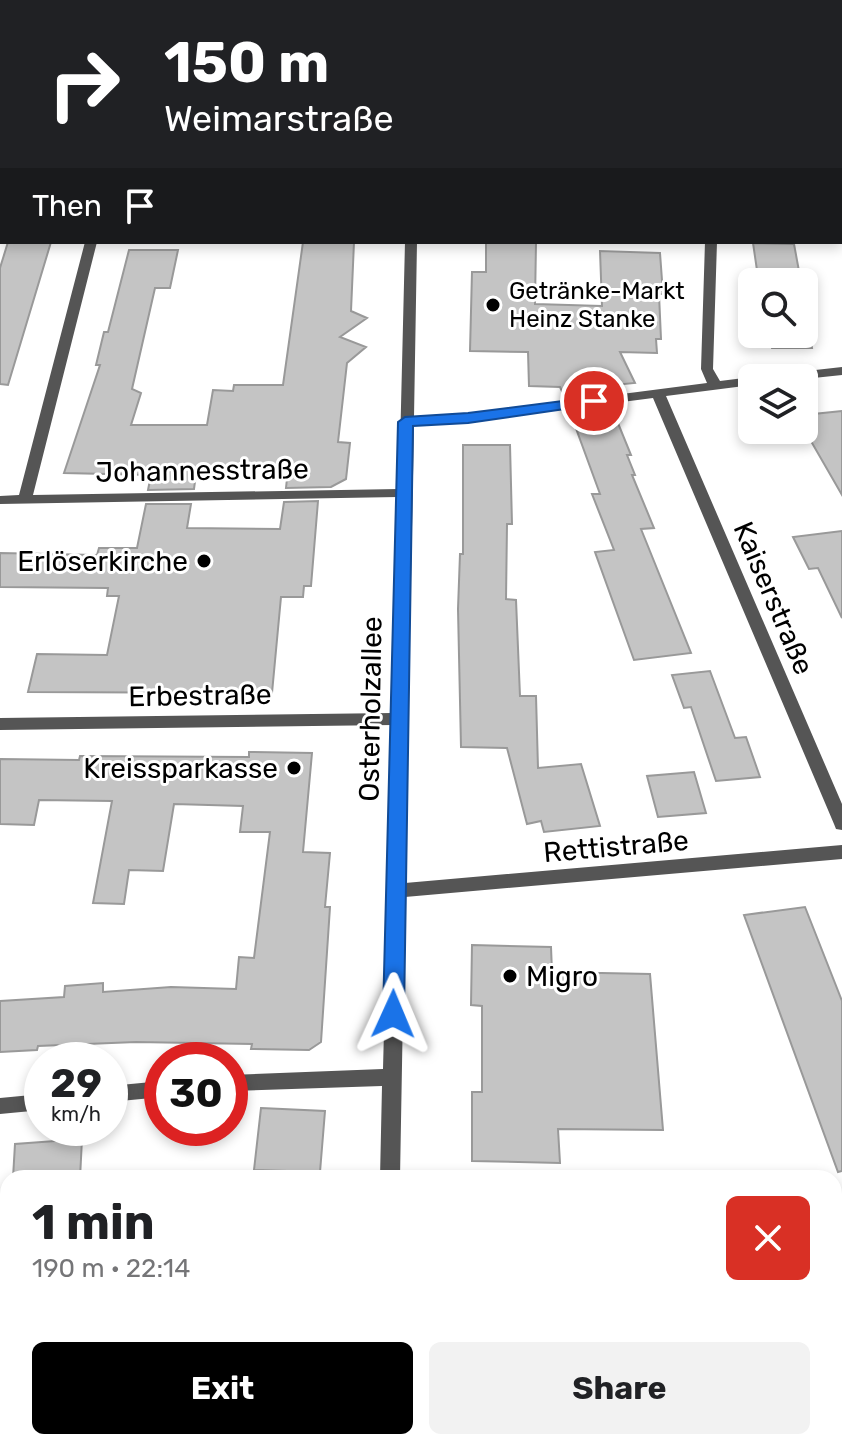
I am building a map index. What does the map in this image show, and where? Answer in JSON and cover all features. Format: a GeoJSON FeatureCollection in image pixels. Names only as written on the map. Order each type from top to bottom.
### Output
{"type":"FeatureCollection","features":[{"type":"Feature","properties":{"kind":"street"},"geometry":{"type":"LineString","coordinates":[[25,499],[90,244]]}},
{"type":"Feature","properties":{"kind":"street","name":"Osterholzallee"},"geometry":{"type":"LineString","coordinates":[[390,1170],[411,244]]}},
{"type":"Feature","properties":{"kind":"street"},"geometry":{"type":"LineString","coordinates":[[711,244],[707,369],[715,385]]}},
{"type":"Feature","properties":{"kind":"street"},"geometry":{"type":"LineString","coordinates":[[818,374],[842,371]]}},
{"type":"Feature","properties":{"kind":"street"},"geometry":{"type":"LineString","coordinates":[[405,422],[468,418],[738,383]]}},
{"type":"Feature","properties":{"kind":"street","name":"Kaiserstraße"},"geometry":{"type":"LineString","coordinates":[[658,393],[842,824]]}},
{"type":"Feature","properties":{"kind":"street","name":"Johannesstraße"},"geometry":{"type":"LineString","coordinates":[[0,500],[404,493]]}},
{"type":"Feature","properties":{"kind":"street","name":"Erbestraße"},"geometry":{"type":"LineString","coordinates":[[0,724],[401,719]]}},
{"type":"Feature","properties":{"kind":"street","name":"Rettistraße"},"geometry":{"type":"LineString","coordinates":[[395,891],[842,852]]}},
{"type":"Feature","properties":{"kind":"street"},"geometry":{"type":"LineString","coordinates":[[248,1082],[392,1077]]}},
{"type":"Feature","properties":{"kind":"street"},"geometry":{"type":"LineString","coordinates":[[0,1106],[24,1104]]}},
{"type":"Feature","properties":{"kind":"building"},"geometry":{"type":"Polygon","coordinates":[[[7,244],[50,244],[8,385],[0,384],[0,268],[7,244]]]}},
{"type":"Feature","properties":{"kind":"building"},"geometry":{"type":"Polygon","coordinates":[[[303,244],[354,244],[351,311],[367,318],[340,337],[366,347],[347,363],[338,442],[350,443],[346,479],[331,487],[286,488],[288,469],[197,467],[194,489],[148,490],[151,475],[64,473],[100,365],[96,365],[104,332],[108,332],[129,250],[178,250],[170,288],[155,288],[132,389],[141,393],[131,425],[207,425],[213,390],[233,391],[234,385],[283,385],[303,244]]]}},
{"type":"Feature","properties":{"kind":"building"},"geometry":{"type":"Polygon","coordinates":[[[486,244],[536,244],[535,304],[602,306],[600,251],[660,253],[663,294],[659,294],[661,339],[656,339],[657,353],[620,352],[635,383],[603,386],[606,393],[565,398],[560,387],[529,386],[528,352],[470,351],[472,272],[486,272],[486,244]]]}},
{"type":"Feature","properties":{"kind":"building"},"geometry":{"type":"Polygon","coordinates":[[[753,244],[794,244],[798,268],[757,268],[753,244]]]}},
{"type":"Feature","properties":{"kind":"building"},"geometry":{"type":"Polygon","coordinates":[[[611,406],[631,455],[627,455],[635,475],[632,475],[654,528],[641,529],[691,653],[634,660],[595,552],[614,550],[592,494],[600,494],[570,412],[611,406]]]}},
{"type":"Feature","properties":{"kind":"building"},"geometry":{"type":"Polygon","coordinates":[[[842,411],[842,495],[813,444],[818,444],[818,414],[842,411]]]}},
{"type":"Feature","properties":{"kind":"building"},"geometry":{"type":"Polygon","coordinates":[[[463,445],[510,445],[512,524],[507,524],[506,599],[516,600],[520,696],[536,696],[538,768],[581,764],[600,826],[544,832],[541,821],[527,824],[507,748],[461,747],[458,609],[460,554],[463,554],[463,445]]]}},
{"type":"Feature","properties":{"kind":"building"},"geometry":{"type":"Polygon","coordinates":[[[318,501],[311,586],[304,586],[303,597],[281,597],[272,693],[28,692],[37,654],[107,655],[119,596],[107,596],[108,588],[0,587],[0,553],[97,555],[99,548],[137,548],[146,504],[191,504],[187,528],[280,529],[284,502],[318,501]]]}},
{"type":"Feature","properties":{"kind":"building"},"geometry":{"type":"Polygon","coordinates":[[[842,531],[842,618],[818,568],[809,569],[793,537],[842,531]]]}},
{"type":"Feature","properties":{"kind":"building"},"geometry":{"type":"Polygon","coordinates":[[[710,671],[735,738],[746,737],[760,777],[716,781],[691,707],[684,708],[672,675],[710,671]]]}},
{"type":"Feature","properties":{"kind":"building"},"geometry":{"type":"Polygon","coordinates":[[[249,752],[312,753],[303,852],[330,853],[325,907],[330,907],[321,1042],[309,1050],[251,1049],[252,1044],[248,1042],[24,1042],[24,1051],[0,1052],[0,1001],[64,997],[65,986],[103,983],[103,992],[171,987],[236,989],[239,957],[254,958],[270,832],[240,832],[243,806],[174,804],[163,871],[129,870],[124,904],[93,903],[112,801],[39,800],[34,825],[0,824],[0,759],[249,757],[249,752]]]}},
{"type":"Feature","properties":{"kind":"building"},"geometry":{"type":"Polygon","coordinates":[[[694,772],[706,813],[658,817],[647,776],[694,772]]]}},
{"type":"Feature","properties":{"kind":"building"},"geometry":{"type":"Polygon","coordinates":[[[805,907],[842,1001],[842,1170],[837,1170],[744,915],[805,907]]]}},
{"type":"Feature","properties":{"kind":"building"},"geometry":{"type":"Polygon","coordinates":[[[472,945],[551,947],[552,972],[650,974],[663,1130],[558,1129],[560,1163],[472,1161],[472,1092],[482,1092],[482,1006],[471,1005],[472,945]]]}},
{"type":"Feature","properties":{"kind":"building"},"geometry":{"type":"Polygon","coordinates":[[[261,1108],[325,1111],[320,1170],[254,1170],[261,1108]]]}},
{"type":"Feature","properties":{"kind":"building"},"geometry":{"type":"Polygon","coordinates":[[[15,1144],[82,1146],[80,1170],[13,1170],[15,1144]]]}},
{"type":"Feature","properties":{"kind":"place","name":"Getränke-Markt Heinz Stanke"},"geometry":{"type":"Point","coordinates":[493,305]}},
{"type":"Feature","properties":{"kind":"place","name":"Erlöserkirche"},"geometry":{"type":"Point","coordinates":[204,561]}},
{"type":"Feature","properties":{"kind":"place","name":"Kreissparkasse"},"geometry":{"type":"Point","coordinates":[294,768]}},
{"type":"Feature","properties":{"kind":"place","name":"Migro"},"geometry":{"type":"Point","coordinates":[510,976]}},
{"type":"Feature","properties":{"kind":"route"},"geometry":{"type":"LineString","coordinates":[[393,1014],[405,422],[468,418],[594,401]]}}]}
